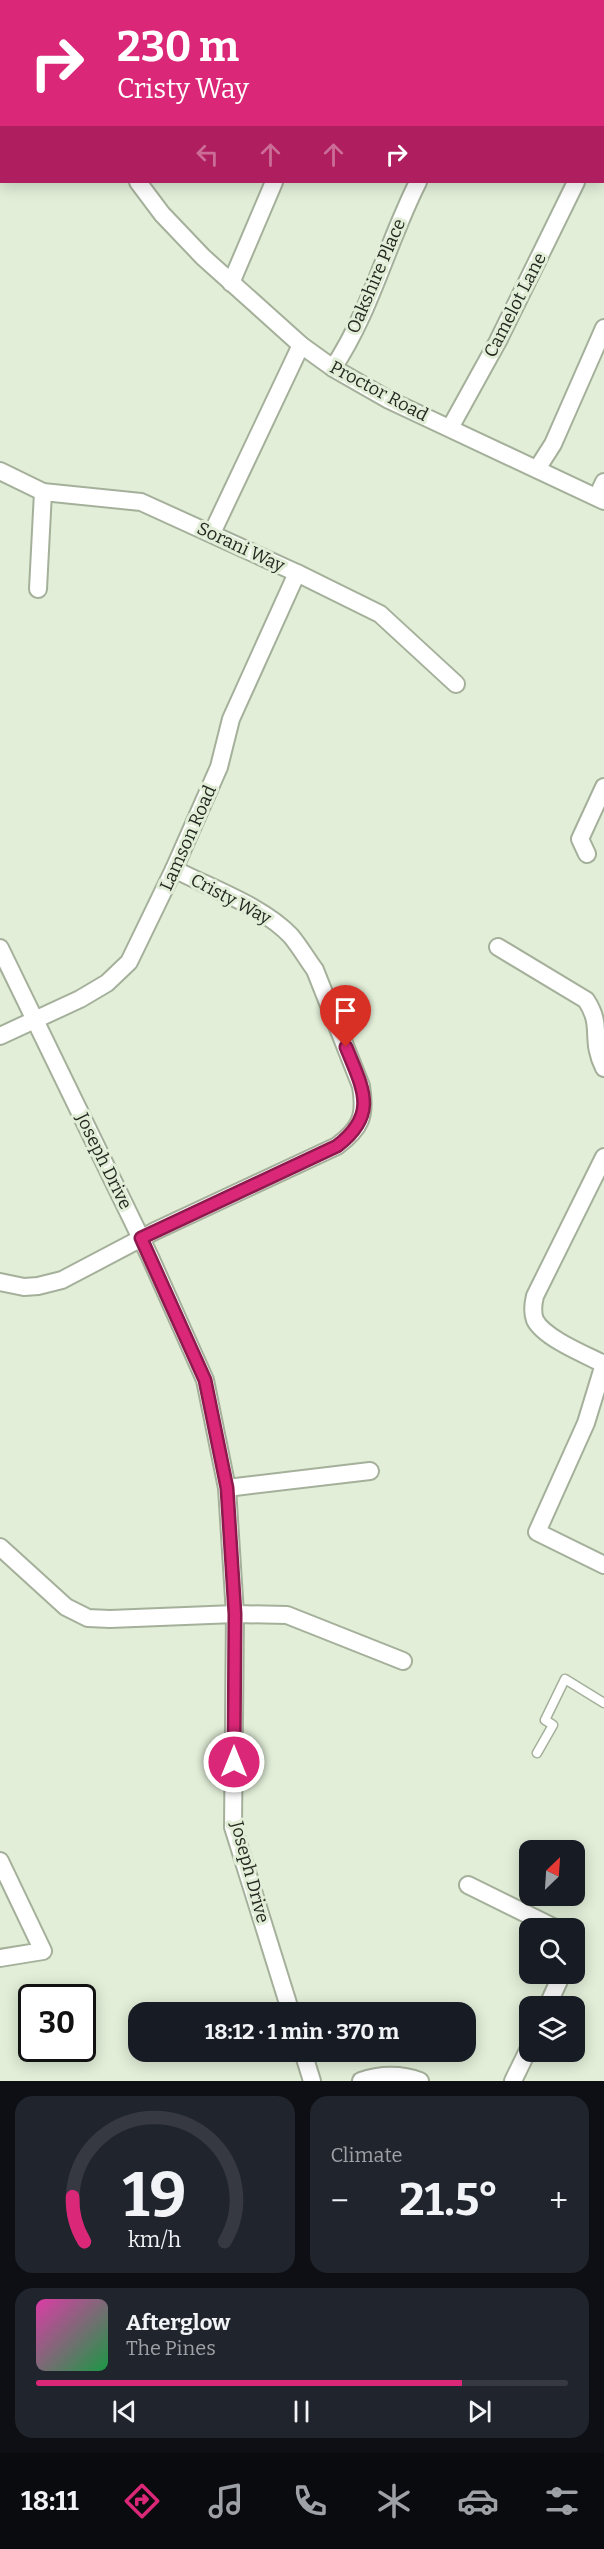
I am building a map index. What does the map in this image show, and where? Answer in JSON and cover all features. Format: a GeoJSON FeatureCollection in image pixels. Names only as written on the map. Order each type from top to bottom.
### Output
{"type":"FeatureCollection","features":[{"type":"Feature","properties":{"kind":"street","name":"Proctor Road"},"geometry":{"type":"LineString","coordinates":[[139,183],[183,237],[231,284],[301,345],[333,368],[359,384],[537,469],[602,494]]}},
{"type":"Feature","properties":{"kind":"street"},"geometry":{"type":"LineString","coordinates":[[231,284],[274,183]]}},
{"type":"Feature","properties":{"kind":"street","name":"Oakshire Place"},"geometry":{"type":"LineString","coordinates":[[333,368],[344,352],[383,268],[393,234],[418,183]]}},
{"type":"Feature","properties":{"kind":"street","name":"Camelot Lane"},"geometry":{"type":"LineString","coordinates":[[450,428],[498,341],[576,183]]}},
{"type":"Feature","properties":{"kind":"street"},"geometry":{"type":"LineString","coordinates":[[537,469],[553,444],[604,328]]}},
{"type":"Feature","properties":{"kind":"street"},"geometry":{"type":"LineString","coordinates":[[212,533],[301,345]]}},
{"type":"Feature","properties":{"kind":"street","name":"Sorani Way"},"geometry":{"type":"LineString","coordinates":[[0,471],[43,492],[141,502],[212,533],[380,614],[456,684]]}},
{"type":"Feature","properties":{"kind":"street"},"geometry":{"type":"LineString","coordinates":[[38,589],[43,492]]}},
{"type":"Feature","properties":{"kind":"street","name":"Lamson Road"},"geometry":{"type":"LineString","coordinates":[[0,1036],[80,999],[118,974],[129,962],[174,869],[219,767],[231,719],[297,573]]}},
{"type":"Feature","properties":{"kind":"street"},"geometry":{"type":"LineString","coordinates":[[587,854],[580,839],[604,787]]}},
{"type":"Feature","properties":{"kind":"street","name":"Cristy Way"},"geometry":{"type":"LineString","coordinates":[[0,1282],[24,1287],[51,1284],[141,1238],[337,1146],[352,1134],[361,1120],[364,1106],[361,1086],[315,970],[290,936],[274,921],[256,910],[174,869]]}},
{"type":"Feature","properties":{"kind":"street"},"geometry":{"type":"LineString","coordinates":[[498,947],[586,1000],[597,1011],[600,1024],[598,1057],[604,1068]]}},
{"type":"Feature","properties":{"kind":"street","name":"Joseph Drive"},"geometry":{"type":"LineString","coordinates":[[0,948],[141,1238],[205,1380],[227,1488],[235,1614],[233,1827],[288,2002]]}},
{"type":"Feature","properties":{"kind":"street"},"geometry":{"type":"LineString","coordinates":[[604,1156],[535,1296],[534,1317],[539,1327],[548,1334],[602,1359],[586,1423],[537,1532],[604,1565]]}},
{"type":"Feature","properties":{"kind":"street"},"geometry":{"type":"LineString","coordinates":[[227,1488],[370,1471]]}},
{"type":"Feature","properties":{"kind":"street"},"geometry":{"type":"LineString","coordinates":[[0,1548],[66,1607],[88,1618],[287,1615],[403,1661]]}},
{"type":"Feature","properties":{"kind":"street"},"geometry":{"type":"LineString","coordinates":[[0,1861],[43,1951],[0,1958]]}},
{"type":"Feature","properties":{"kind":"street"},"geometry":{"type":"LineString","coordinates":[[468,1886],[534,1918]]}},
{"type":"Feature","properties":{"kind":"street"},"geometry":{"type":"LineString","coordinates":[[306,2062],[312,2081]]}},
{"type":"Feature","properties":{"kind":"street"},"geometry":{"type":"LineString","coordinates":[[513,2081],[522,2062]]}},
{"type":"Feature","properties":{"kind":"street"},"geometry":{"type":"LineString","coordinates":[[361,2081],[371,2078],[406,2076],[420,2081]]}},
{"type":"Feature","properties":{"kind":"lane"},"geometry":{"type":"LineString","coordinates":[[537,1754],[553,1725],[545,1720],[565,1679],[604,1703]]}},
{"type":"Feature","properties":{"kind":"route"},"geometry":{"type":"LineString","coordinates":[[234,1762],[235,1614],[227,1488],[205,1380],[141,1238],[337,1146],[352,1134],[361,1120],[364,1106],[361,1086],[346,1047]]}}]}
